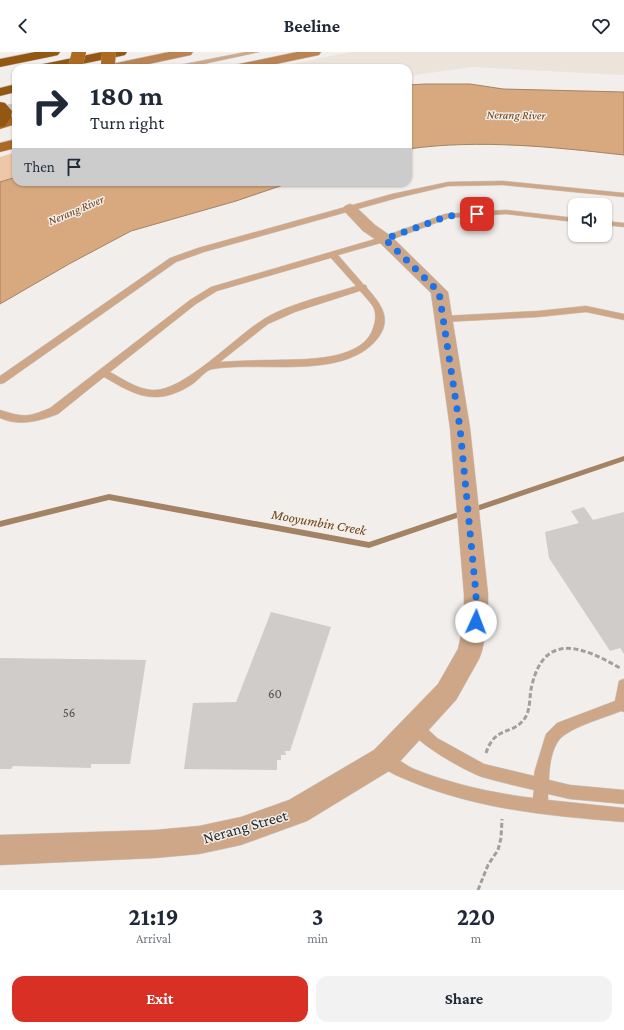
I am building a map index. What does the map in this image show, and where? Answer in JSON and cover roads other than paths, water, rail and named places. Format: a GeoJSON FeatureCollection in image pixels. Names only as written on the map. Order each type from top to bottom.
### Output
{"type":"FeatureCollection","features":[{"type":"Feature","properties":{"kind":"highway"},"geometry":{"type":"LineString","coordinates":[[0,63],[54,52]]}},
{"type":"Feature","properties":{"kind":"highway"},"geometry":{"type":"LineString","coordinates":[[62,64],[121,52]]}},
{"type":"Feature","properties":{"kind":"highway"},"geometry":{"type":"LineString","coordinates":[[0,92],[12,89]]}},
{"type":"Feature","properties":{"kind":"highway"},"geometry":{"type":"LineString","coordinates":[[0,106],[5,111],[4,117],[0,124]]}},
{"type":"Feature","properties":{"kind":"main road"},"geometry":{"type":"LineString","coordinates":[[77,64],[79,52]]}},
{"type":"Feature","properties":{"kind":"main road"},"geometry":{"type":"LineString","coordinates":[[108,63],[187,52]]}},
{"type":"Feature","properties":{"kind":"main road"},"geometry":{"type":"LineString","coordinates":[[258,64],[315,52]]}},
{"type":"Feature","properties":{"kind":"main road"},"geometry":{"type":"LineString","coordinates":[[0,124],[12,120]]}},
{"type":"Feature","properties":{"kind":"main road"},"geometry":{"type":"LineString","coordinates":[[0,139],[12,134]]}},
{"type":"Feature","properties":{"kind":"main road"},"geometry":{"type":"LineString","coordinates":[[0,148],[12,144]]}},
{"type":"Feature","properties":{"kind":"street","name":"Nerang Street"},"geometry":{"type":"LineString","coordinates":[[0,850],[155,844],[199,840],[241,831],[297,811],[384,759],[447,692],[470,651],[476,622],[476,594],[460,428],[439,292],[385,239],[369,228],[350,208]]}},
{"type":"Feature","properties":{"kind":"lane"},"geometry":{"type":"LineString","coordinates":[[195,64],[256,52]]}},
{"type":"Feature","properties":{"kind":"lane"},"geometry":{"type":"LineString","coordinates":[[0,381],[173,260],[201,250],[350,208],[448,184],[503,183],[624,195]]}},
{"type":"Feature","properties":{"kind":"lane"},"geometry":{"type":"LineString","coordinates":[[0,414],[7,418],[23,421],[40,417],[54,411],[194,302],[214,289],[385,239],[448,216],[506,212],[568,219]]}},
{"type":"Feature","properties":{"kind":"lane"},"geometry":{"type":"LineString","coordinates":[[612,224],[624,225]]}},
{"type":"Feature","properties":{"kind":"lane"},"geometry":{"type":"LineString","coordinates":[[209,366],[311,362],[336,358],[359,351],[372,341],[380,327],[381,315],[377,305],[363,287],[332,254]]}},
{"type":"Feature","properties":{"kind":"lane"},"geometry":{"type":"LineString","coordinates":[[103,372],[144,392],[158,394],[187,383],[265,322],[292,310],[363,287]]}},
{"type":"Feature","properties":{"kind":"lane"},"geometry":{"type":"LineString","coordinates":[[444,319],[538,314],[586,309],[624,317]]}},
{"type":"Feature","properties":{"kind":"lane"},"geometry":{"type":"LineString","coordinates":[[540,806],[542,770],[551,739],[562,728],[623,705],[624,685]]}},
{"type":"Feature","properties":{"kind":"lane"},"geometry":{"type":"LineString","coordinates":[[415,727],[432,743],[482,770],[570,792],[624,796]]}},
{"type":"Feature","properties":{"kind":"lane"},"geometry":{"type":"LineString","coordinates":[[384,759],[406,773],[476,796],[540,806],[624,815]]}},
{"type":"Feature","properties":{"kind":"water","name":"Nerang River"},"geometry":{"type":"Polygon","coordinates":[[[470,84],[503,89],[624,92],[624,155],[570,149],[489,144],[412,149],[412,85],[470,84]]]}},
{"type":"Feature","properties":{"kind":"water","name":"Nerang River"},"geometry":{"type":"Polygon","coordinates":[[[12,178],[12,186],[280,186],[236,201],[131,231],[69,264],[0,304],[0,182],[12,178]]]}},
{"type":"Feature","properties":{"kind":"waterway","name":"Mooyumbin Creek"},"geometry":{"type":"LineString","coordinates":[[0,524],[109,497],[369,545],[624,458]]}},
{"type":"Feature","properties":{"kind":"tunnel"},"geometry":{"type":"LineString","coordinates":[[0,113],[12,111]]}}]}
